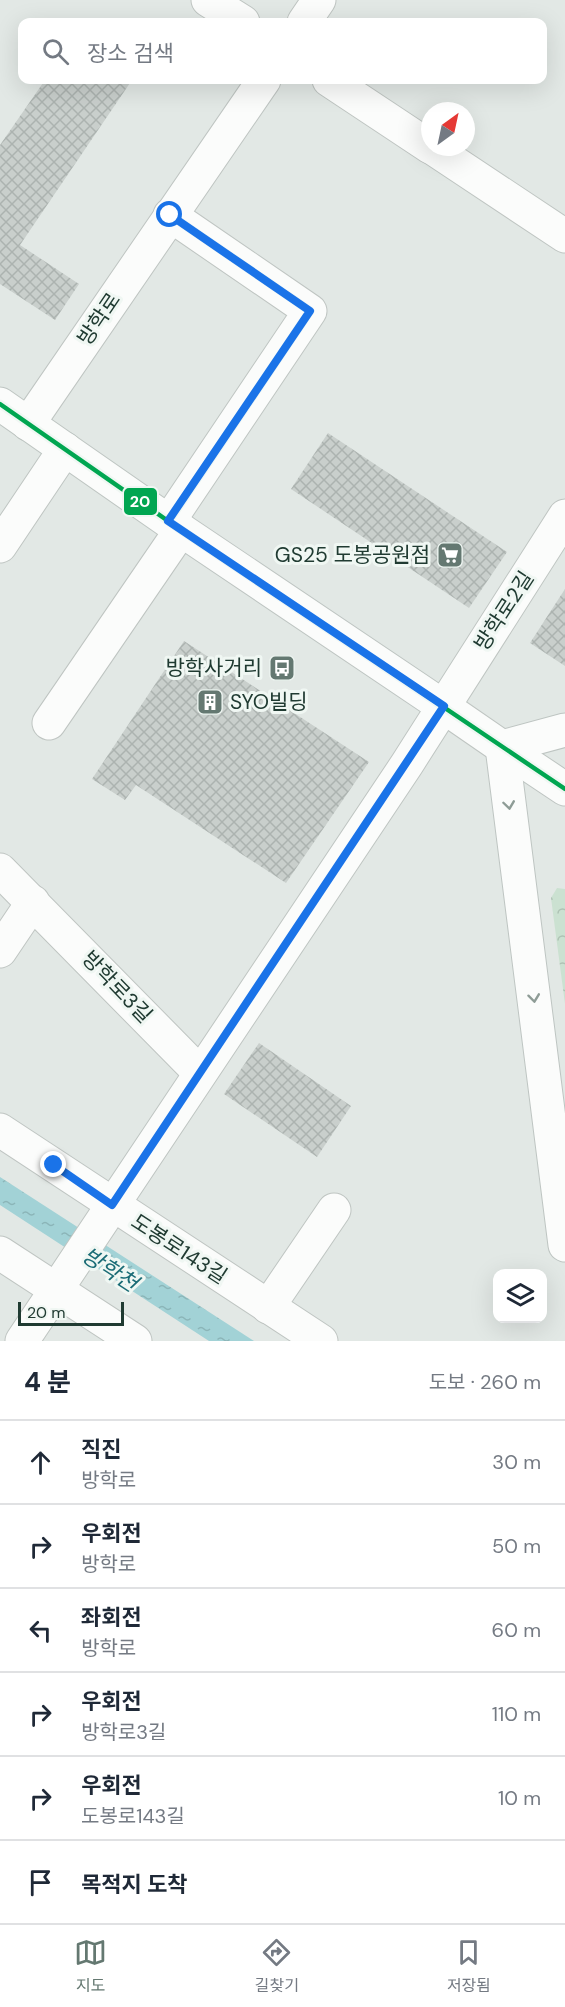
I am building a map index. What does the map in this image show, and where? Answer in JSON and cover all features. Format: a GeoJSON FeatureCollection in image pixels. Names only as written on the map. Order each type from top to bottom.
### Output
{"type":"FeatureCollection","features":[{"type":"Feature","properties":{"kind":"street"},"geometry":{"type":"LineString","coordinates":[[208,0],[237,18]]}},
{"type":"Feature","properties":{"kind":"street"},"geometry":{"type":"LineString","coordinates":[[307,18],[319,0]]}},
{"type":"Feature","properties":{"kind":"street","name":"방학로"},"geometry":{"type":"LineString","coordinates":[[28,424],[261,84]]}},
{"type":"Feature","properties":{"kind":"street"},"geometry":{"type":"LineString","coordinates":[[335,84],[421,141]]}},
{"type":"Feature","properties":{"kind":"street"},"geometry":{"type":"LineString","coordinates":[[444,156],[565,236]]}},
{"type":"Feature","properties":{"kind":"street"},"geometry":{"type":"LineString","coordinates":[[49,723],[310,311],[170,215]]}},
{"type":"Feature","properties":{"kind":"street"},"geometry":{"type":"LineString","coordinates":[[0,405],[565,789]]}},
{"type":"Feature","properties":{"kind":"street"},"geometry":{"type":"LineString","coordinates":[[0,546],[65,449]]}},
{"type":"Feature","properties":{"kind":"street","name":"방학로2길"},"geometry":{"type":"LineString","coordinates":[[444,706],[565,516]]}},
{"type":"Feature","properties":{"kind":"street"},"geometry":{"type":"LineString","coordinates":[[22,1341],[444,706]]}},
{"type":"Feature","properties":{"kind":"street"},"geometry":{"type":"LineString","coordinates":[[502,747],[565,730]]}},
{"type":"Feature","properties":{"kind":"street"},"geometry":{"type":"LineString","coordinates":[[502,747],[565,1245]]}},
{"type":"Feature","properties":{"kind":"street","name":"방학로3길"},"geometry":{"type":"LineString","coordinates":[[0,870],[200,1072]]}},
{"type":"Feature","properties":{"kind":"street"},"geometry":{"type":"LineString","coordinates":[[0,951],[33,902]]}},
{"type":"Feature","properties":{"kind":"street","name":"도봉로143길"},"geometry":{"type":"LineString","coordinates":[[0,1130],[321,1341]]}},
{"type":"Feature","properties":{"kind":"street"},"geometry":{"type":"LineString","coordinates":[[268,1307],[334,1210]]}},
{"type":"Feature","properties":{"kind":"street"},"geometry":{"type":"LineString","coordinates":[[0,1253],[135,1341]]}},
{"type":"Feature","properties":{"kind":"green space"},"geometry":{"type":"Polygon","coordinates":[[[557,888],[565,889],[565,1004],[551,898],[557,888]]]}},
{"type":"Feature","properties":{"kind":"water","name":"방학천"},"geometry":{"type":"Polygon","coordinates":[[[0,1177],[254,1341],[209,1341],[0,1205],[0,1177]]]}},
{"type":"Feature","properties":{"kind":"building"},"geometry":{"type":"Polygon","coordinates":[[[42,84],[129,84],[20,245],[79,284],[55,320],[0,284],[0,145],[42,84]]]}},
{"type":"Feature","properties":{"kind":"building"},"geometry":{"type":"Polygon","coordinates":[[[328,433],[507,552],[469,608],[291,489],[328,433]]]}},
{"type":"Feature","properties":{"kind":"building"},"geometry":{"type":"Polygon","coordinates":[[[565,589],[565,666],[530,643],[565,589]]]}},
{"type":"Feature","properties":{"kind":"building","name":"SYO빌딩"},"geometry":{"type":"Polygon","coordinates":[[[184,641],[369,762],[286,883],[136,785],[125,800],[92,779],[184,641]]]}},
{"type":"Feature","properties":{"kind":"building"},"geometry":{"type":"Polygon","coordinates":[[[259,1043],[351,1106],[317,1157],[224,1094],[259,1043]]]}},
{"type":"Feature","properties":{"kind":"transit line","name":"10"},"geometry":{"type":"LineString","coordinates":[[169,521],[310,311],[170,215]]}},
{"type":"Feature","properties":{"kind":"transit line","name":"20"},"geometry":{"type":"LineString","coordinates":[[0,404],[181,530],[565,789]]}},
{"type":"Feature","properties":{"kind":"place","name":"GS25 도봉공원점"},"geometry":{"type":"Point","coordinates":[450,555]}},
{"type":"Feature","properties":{"kind":"place","name":"방학사거리"},"geometry":{"type":"Point","coordinates":[282,668]}},
{"type":"Feature","properties":{"kind":"place","name":"SYO빌딩"},"geometry":{"type":"Point","coordinates":[210,702]}},
{"type":"Feature","properties":{"kind":"route"},"geometry":{"type":"LineString","coordinates":[[54,1165],[112,1205],[444,706],[168,521],[310,311],[170,215]]}}]}
